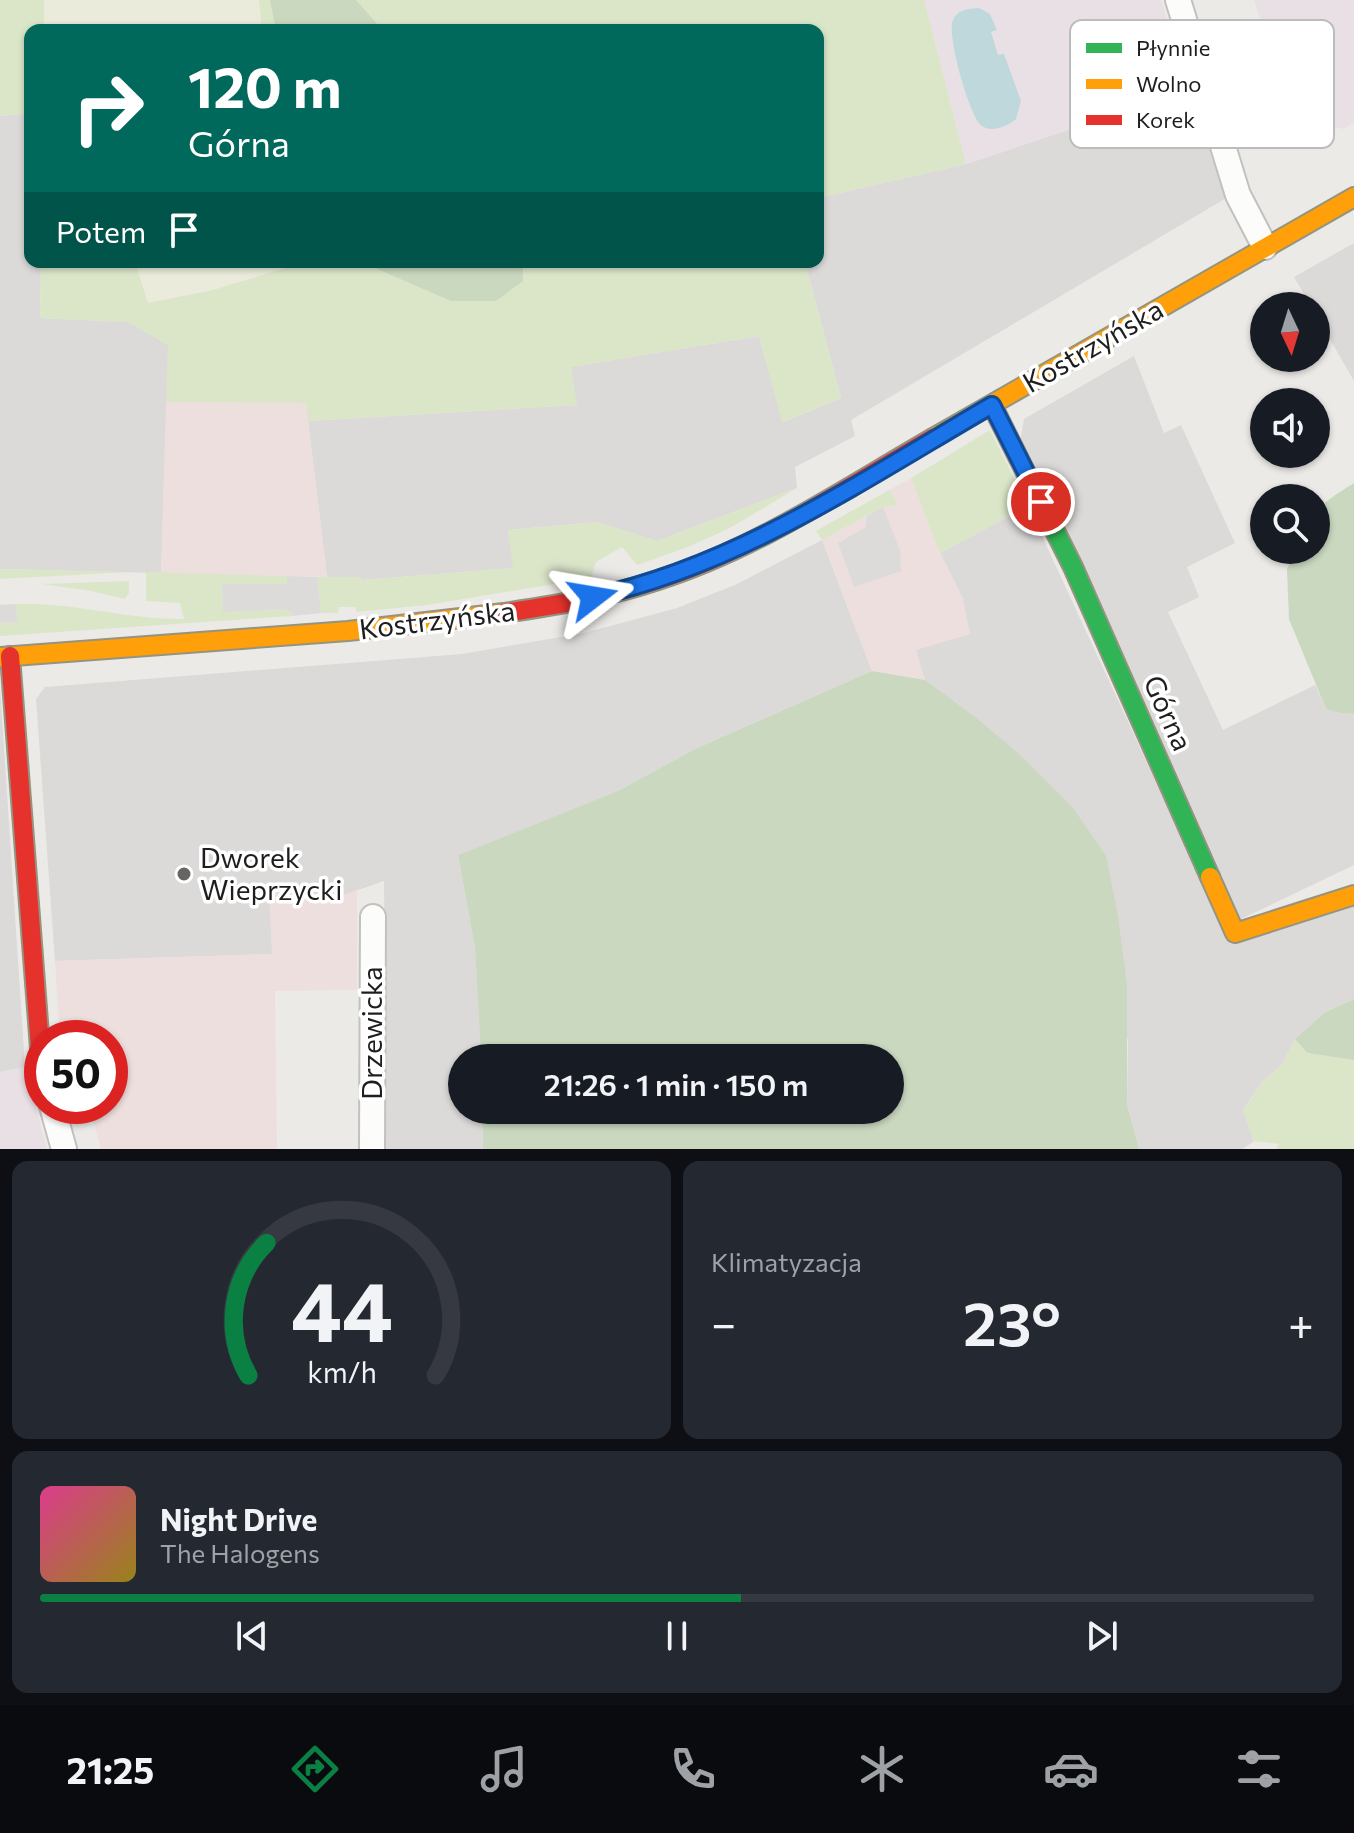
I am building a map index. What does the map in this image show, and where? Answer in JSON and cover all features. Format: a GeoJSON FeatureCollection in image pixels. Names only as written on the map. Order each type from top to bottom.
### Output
{"type":"FeatureCollection","features":[{"type":"Feature","properties":{"kind":"main road","name":"Kostrzyńska"},"geometry":{"type":"LineString","coordinates":[[5,656],[426,624],[558,604],[660,580],[747,545],[1354,197]]}},
{"type":"Feature","properties":{"kind":"main road","name":"Górna"},"geometry":{"type":"LineString","coordinates":[[992,405],[1073,567],[1235,933],[1354,895]]}},
{"type":"Feature","properties":{"kind":"main road"},"geometry":{"type":"LineString","coordinates":[[5,656],[37,1020]]}},
{"type":"Feature","properties":{"kind":"street"},"geometry":{"type":"LineString","coordinates":[[1178,0],[1184,20]]}},
{"type":"Feature","properties":{"kind":"street"},"geometry":{"type":"LineString","coordinates":[[1224,148],[1238,195],[1265,247]]}},
{"type":"Feature","properties":{"kind":"street","name":"Drzewicka"},"geometry":{"type":"LineString","coordinates":[[372,1149],[373,917]]}},
{"type":"Feature","properties":{"kind":"street"},"geometry":{"type":"LineString","coordinates":[[57,1124],[64,1149]]}},
{"type":"Feature","properties":{"kind":"shaded area"},"geometry":{"type":"Polygon","coordinates":[[[44,0],[259,0],[261,24],[44,24],[44,0]]]}},
{"type":"Feature","properties":{"kind":"shaded area"},"geometry":{"type":"Polygon","coordinates":[[[924,0],[1161,0],[1167,20],[1070,20],[1070,129],[966,164],[924,0]]]}},
{"type":"Feature","properties":{"kind":"shaded area"},"geometry":{"type":"Polygon","coordinates":[[[1254,0],[1354,0],[1354,123],[1343,129],[1334,126],[1334,20],[1260,20],[1254,0]]]}},
{"type":"Feature","properties":{"kind":"shaded area"},"geometry":{"type":"Polygon","coordinates":[[[24,114],[24,268],[41,268],[40,318],[128,322],[169,345],[161,573],[0,569],[0,116],[24,114]]]}},
{"type":"Feature","properties":{"kind":"shaded area"},"geometry":{"type":"Polygon","coordinates":[[[1070,129],[1070,148],[1210,148],[1228,197],[851,420],[855,436],[795,467],[797,488],[657,541],[597,522],[508,530],[514,568],[362,580],[360,577],[327,577],[308,421],[576,405],[570,367],[759,336],[783,422],[841,398],[807,268],[824,268],[824,197],[966,164],[1070,129]]]}},
{"type":"Feature","properties":{"kind":"shaded area"},"geometry":{"type":"Polygon","coordinates":[[[1354,243],[1354,381],[1330,339],[1330,292],[1303,292],[1294,277],[1354,243]]]}},
{"type":"Feature","properties":{"kind":"shaded area"},"geometry":{"type":"Polygon","coordinates":[[[137,268],[287,268],[213,290],[147,303],[137,268]]]}},
{"type":"Feature","properties":{"kind":"shaded area"},"geometry":{"type":"Polygon","coordinates":[[[1134,356],[1164,433],[1181,425],[1235,543],[1187,567],[1199,597],[1168,612],[1223,730],[1315,685],[1326,709],[1354,714],[1354,865],[1241,919],[1020,442],[1024,419],[1134,356]]]}},
{"type":"Feature","properties":{"kind":"shaded area"},"geometry":{"type":"Polygon","coordinates":[[[166,402],[306,403],[327,577],[161,573],[166,402]]]}},
{"type":"Feature","properties":{"kind":"shaded area"},"geometry":{"type":"Polygon","coordinates":[[[911,478],[940,553],[963,599],[970,634],[916,650],[925,680],[872,671],[822,540],[883,507],[897,505],[889,490],[911,478]]]}},
{"type":"Feature","properties":{"kind":"shaded area"},"geometry":{"type":"Polygon","coordinates":[[[1028,506],[1231,944],[1354,905],[1354,999],[1324,1013],[1295,1039],[1282,1065],[1262,1082],[1243,1110],[1254,1141],[1243,1149],[1139,1149],[1127,1104],[1128,1040],[1016,751],[925,680],[915,650],[969,634],[963,599],[940,553],[1028,506]]]}},
{"type":"Feature","properties":{"kind":"shaded area"},"geometry":{"type":"Polygon","coordinates":[[[883,507],[900,550],[901,571],[854,587],[838,543],[866,527],[867,516],[883,507]]]}},
{"type":"Feature","properties":{"kind":"shaded area"},"geometry":{"type":"Polygon","coordinates":[[[822,540],[872,671],[695,749],[620,790],[458,855],[475,948],[480,1044],[448,1044],[448,1124],[482,1124],[483,1149],[386,1149],[384,881],[344,895],[270,892],[273,954],[55,961],[36,699],[45,687],[462,654],[584,633],[677,608],[735,585],[822,540]]]}},
{"type":"Feature","properties":{"kind":"shaded area"},"geometry":{"type":"Polygon","coordinates":[[[287,576],[317,577],[321,613],[292,616],[285,609],[223,612],[222,584],[287,584],[287,576]]]}},
{"type":"Feature","properties":{"kind":"shaded area"},"geometry":{"type":"Polygon","coordinates":[[[16,604],[18,622],[0,623],[0,605],[16,604]]]}},
{"type":"Feature","properties":{"kind":"shaded area"},"geometry":{"type":"Polygon","coordinates":[[[0,687],[24,1067],[0,1072],[0,687]]]}},
{"type":"Feature","properties":{"kind":"shaded area"},"geometry":{"type":"Polygon","coordinates":[[[357,890],[357,990],[275,991],[277,1149],[101,1149],[94,1124],[128,1124],[128,1020],[59,1020],[55,961],[272,954],[269,892],[344,895],[357,890]]]}},
{"type":"Feature","properties":{"kind":"shaded area"},"geometry":{"type":"Polygon","coordinates":[[[24,1067],[24,1124],[40,1124],[47,1149],[0,1149],[0,1072],[24,1067]]]}},
{"type":"Feature","properties":{"kind":"green space"},"geometry":{"type":"Polygon","coordinates":[[[0,0],[44,0],[44,24],[24,24],[24,114],[0,116],[0,0]]]}},
{"type":"Feature","properties":{"kind":"green space"},"geometry":{"type":"Polygon","coordinates":[[[259,0],[924,0],[966,164],[824,197],[824,24],[261,24],[259,0]]]}},
{"type":"Feature","properties":{"kind":"green space"},"geometry":{"type":"Polygon","coordinates":[[[270,0],[356,0],[377,24],[275,24],[270,0]]]}},
{"type":"Feature","properties":{"kind":"green space"},"geometry":{"type":"Polygon","coordinates":[[[41,268],[137,268],[148,303],[213,290],[286,268],[807,268],[841,398],[782,422],[759,336],[571,367],[577,405],[308,421],[306,403],[166,402],[168,345],[128,322],[40,318],[41,268]]]}},
{"type":"Feature","properties":{"kind":"green space"},"geometry":{"type":"Polygon","coordinates":[[[375,268],[523,268],[523,281],[496,301],[451,301],[375,268]]]}},
{"type":"Feature","properties":{"kind":"green space"},"geometry":{"type":"Polygon","coordinates":[[[990,430],[1028,506],[940,553],[911,478],[990,430]]]}},
{"type":"Feature","properties":{"kind":"green space"},"geometry":{"type":"Polygon","coordinates":[[[1354,483],[1354,714],[1326,709],[1289,619],[1287,569],[1290,564],[1330,564],[1332,498],[1354,483]]]}},
{"type":"Feature","properties":{"kind":"green space"},"geometry":{"type":"Polygon","coordinates":[[[797,488],[730,528],[637,565],[622,547],[596,562],[591,578],[427,605],[357,612],[355,607],[339,607],[338,613],[321,613],[317,577],[360,577],[362,580],[513,568],[508,530],[597,522],[657,541],[797,488]]]}},
{"type":"Feature","properties":{"kind":"green space"},"geometry":{"type":"Polygon","coordinates":[[[889,490],[898,505],[883,507],[822,540],[816,531],[889,490]]]}},
{"type":"Feature","properties":{"kind":"green space"},"geometry":{"type":"Polygon","coordinates":[[[0,569],[130,572],[0,579],[0,569]]]}},
{"type":"Feature","properties":{"kind":"green space"},"geometry":{"type":"Polygon","coordinates":[[[146,572],[287,576],[287,584],[222,584],[223,611],[286,609],[292,616],[0,636],[0,623],[18,622],[16,604],[184,619],[180,603],[146,601],[146,572]]]}},
{"type":"Feature","properties":{"kind":"green space"},"geometry":{"type":"Polygon","coordinates":[[[129,581],[129,593],[125,599],[42,584],[129,581]]]}},
{"type":"Feature","properties":{"kind":"green space"},"geometry":{"type":"Polygon","coordinates":[[[872,671],[925,680],[1016,751],[1073,808],[1106,856],[1127,985],[1127,1104],[1139,1149],[483,1149],[482,1124],[904,1124],[904,1044],[480,1044],[475,948],[458,855],[620,790],[695,749],[872,671]]]}},
{"type":"Feature","properties":{"kind":"green space"},"geometry":{"type":"Polygon","coordinates":[[[1354,999],[1354,1060],[1307,1053],[1295,1039],[1324,1013],[1354,999]]]}},
{"type":"Feature","properties":{"kind":"green space"},"geometry":{"type":"Polygon","coordinates":[[[1295,1039],[1307,1053],[1354,1060],[1354,1149],[1276,1149],[1279,1144],[1254,1141],[1243,1111],[1262,1082],[1282,1065],[1295,1039]]]}},
{"type":"Feature","properties":{"kind":"water"},"geometry":{"type":"Polygon","coordinates":[[[979,8],[990,14],[997,30],[991,32],[998,55],[1004,54],[1021,101],[1016,119],[995,129],[982,126],[971,108],[953,41],[955,16],[964,10],[979,8]]]}},
{"type":"Feature","properties":{"kind":"traffic: fast"},"geometry":{"type":"LineString","coordinates":[[992,405],[1073,567],[1210,877]]}},
{"type":"Feature","properties":{"kind":"traffic: slow"},"geometry":{"type":"LineString","coordinates":[[933,438],[1354,197]]}},
{"type":"Feature","properties":{"kind":"traffic: slow"},"geometry":{"type":"LineString","coordinates":[[0,657],[348,631],[504,613]]}},
{"type":"Feature","properties":{"kind":"traffic: slow"},"geometry":{"type":"LineString","coordinates":[[1210,877],[1235,933],[1354,895]]}},
{"type":"Feature","properties":{"kind":"traffic: jam"},"geometry":{"type":"LineString","coordinates":[[504,613],[620,591],[694,567],[765,535],[933,438]]}},
{"type":"Feature","properties":{"kind":"traffic: jam"},"geometry":{"type":"LineString","coordinates":[[10,656],[38,1020]]}},
{"type":"Feature","properties":{"kind":"place","name":"Dworek Wieprzycki"},"geometry":{"type":"Point","coordinates":[184,874]}},
{"type":"Feature","properties":{"kind":"route"},"geometry":{"type":"LineString","coordinates":[[593,597],[660,580],[747,545],[992,405],[1041,502]]}}]}
